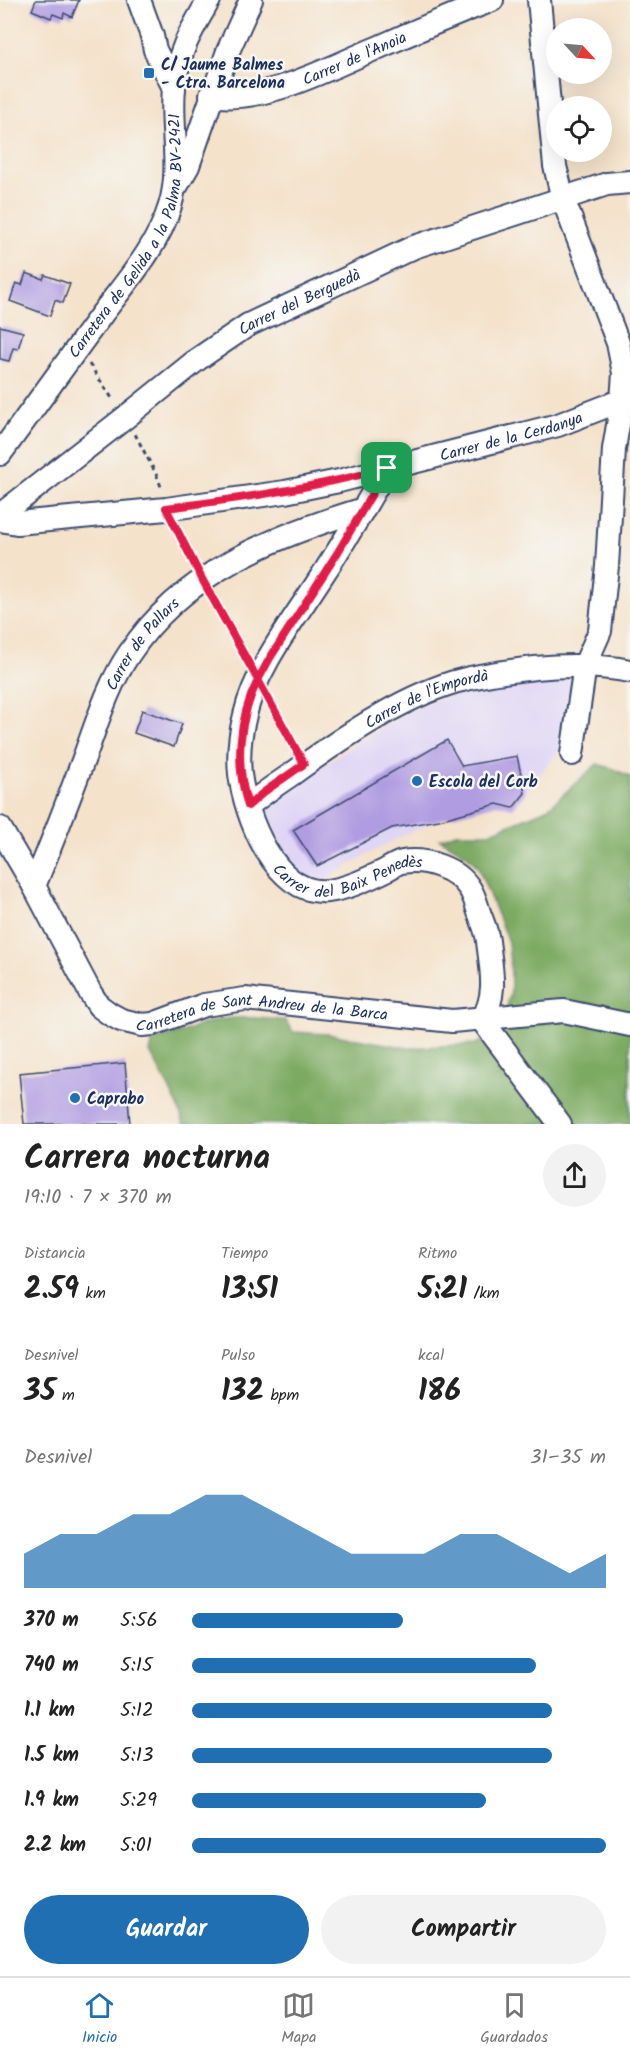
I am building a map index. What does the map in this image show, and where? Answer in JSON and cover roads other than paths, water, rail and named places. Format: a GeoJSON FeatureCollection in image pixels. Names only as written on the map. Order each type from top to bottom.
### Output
{"type":"FeatureCollection","features":[{"type":"Feature","properties":{"kind":"street"},"geometry":{"type":"LineString","coordinates":[[139,0],[155,50],[174,88]]}},
{"type":"Feature","properties":{"kind":"street","name":"Carretera de Gelida a la Palma BV-2421"},"geometry":{"type":"LineString","coordinates":[[0,454],[145,254],[169,209],[174,192],[176,166],[174,88],[179,61],[185,41],[209,0]]}},
{"type":"Feature","properties":{"kind":"street"},"geometry":{"type":"LineString","coordinates":[[174,192],[188,166],[211,95],[251,0]]}},
{"type":"Feature","properties":{"kind":"street","name":"Carrer de l'Anoia"},"geometry":{"type":"LineString","coordinates":[[211,95],[225,97],[276,89],[492,0]]}},
{"type":"Feature","properties":{"kind":"street"},"geometry":{"type":"LineString","coordinates":[[539,0],[555,166],[563,199],[618,343],[626,399],[624,425],[614,449],[607,566],[600,632],[585,665],[572,754]]}},
{"type":"Feature","properties":{"kind":"street"},"geometry":{"type":"LineString","coordinates":[[152,36],[171,43],[185,41]]}},
{"type":"Feature","properties":{"kind":"street","name":"Carrer del Berguedà"},"geometry":{"type":"LineString","coordinates":[[7,517],[198,359],[248,325],[414,247],[607,184],[630,182]]}},
{"type":"Feature","properties":{"kind":"street","name":"Carrer de la Cerdanya"},"geometry":{"type":"LineString","coordinates":[[7,517],[166,508],[285,492],[339,481],[558,425],[626,399]]}},
{"type":"Feature","properties":{"kind":"street","name":"Carrer del Baix Penedès"},"geometry":{"type":"LineString","coordinates":[[387,468],[258,680],[245,712],[239,753],[240,773],[252,821],[270,856],[289,879],[305,888],[326,891],[359,883],[400,862],[426,861],[447,869],[460,878],[470,889],[487,934],[492,995],[490,1007],[482,1020]]}},
{"type":"Feature","properties":{"kind":"street","name":"Carrer de Pallars"},"geometry":{"type":"LineString","coordinates":[[34,886],[115,679],[129,654],[157,618],[202,579],[247,552],[286,534],[364,509]]}},
{"type":"Feature","properties":{"kind":"street","name":"Carrer de l'Empordà"},"geometry":{"type":"LineString","coordinates":[[248,806],[304,764],[382,715],[421,695],[453,683],[505,671],[585,665],[630,671]]}},
{"type":"Feature","properties":{"kind":"street","name":"Carretera de Sant Andreu de la Barca"},"geometry":{"type":"LineString","coordinates":[[0,828],[99,1006],[110,1014],[133,1024],[153,1024],[204,1005],[245,999],[452,1021],[564,1011],[630,1025]]}},
{"type":"Feature","properties":{"kind":"street"},"geometry":{"type":"LineString","coordinates":[[482,1020],[560,1124]]}},
{"type":"Feature","properties":{"kind":"place","name":"C/ Jaume Balmes - Ctra. Barcelona"},"geometry":{"type":"Point","coordinates":[149,73]}},
{"type":"Feature","properties":{"kind":"place","name":"Escola del Corb"},"geometry":{"type":"Point","coordinates":[417,781]}},
{"type":"Feature","properties":{"kind":"place","name":"Caprabo"},"geometry":{"type":"Point","coordinates":[75,1098]}}]}
